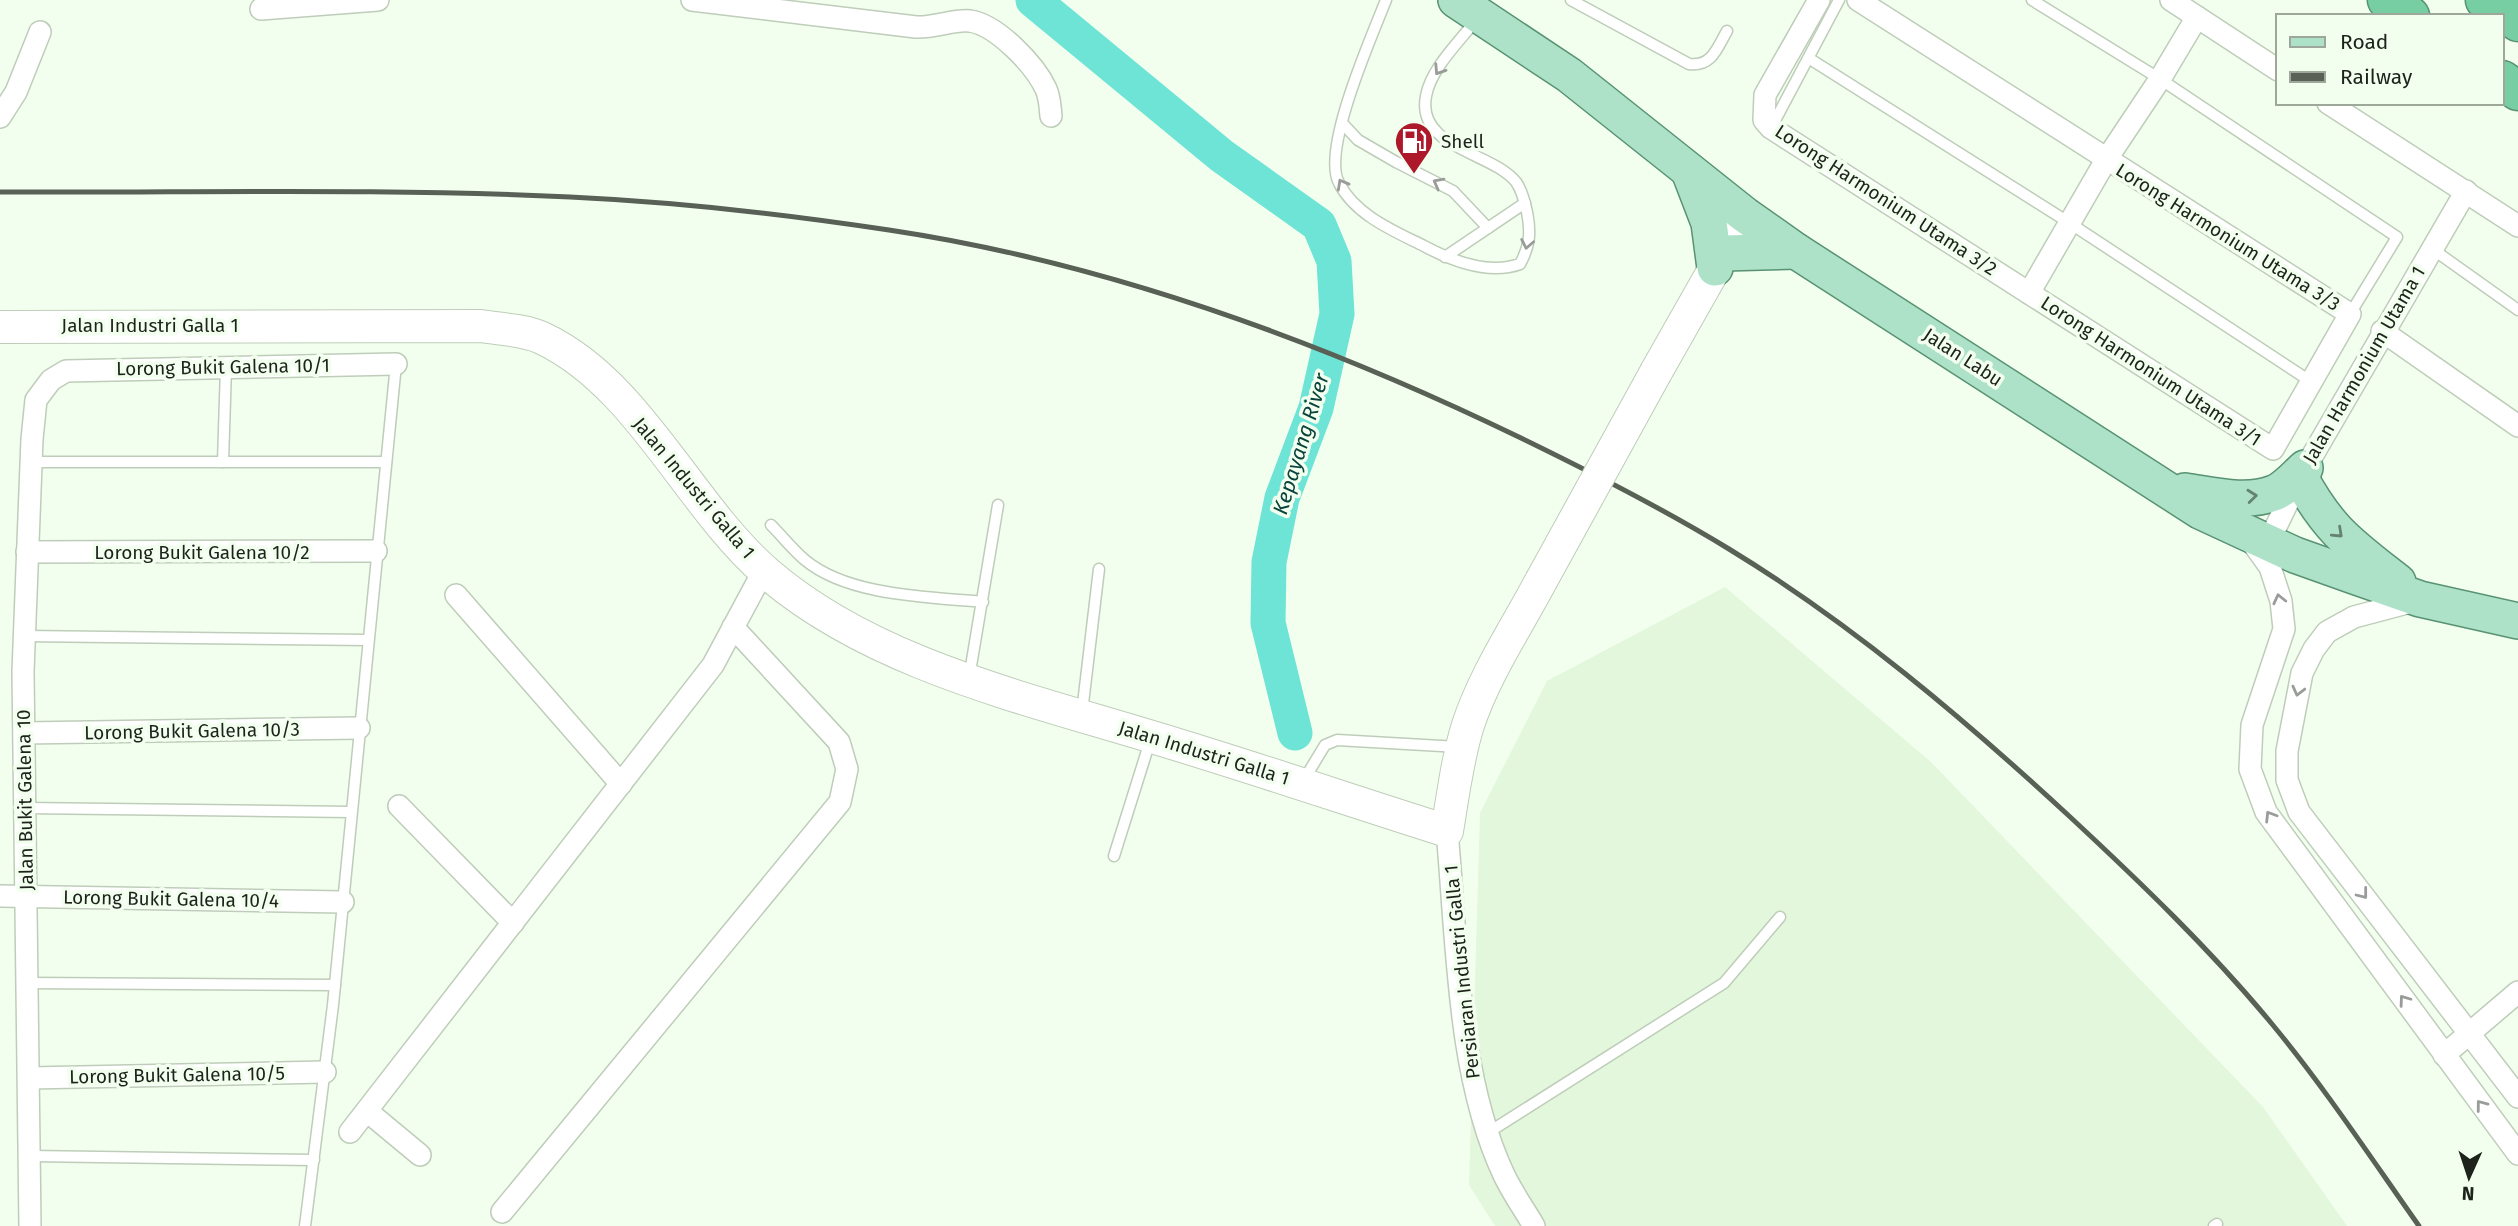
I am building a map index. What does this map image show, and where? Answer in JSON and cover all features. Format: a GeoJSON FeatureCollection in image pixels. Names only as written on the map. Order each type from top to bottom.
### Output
{"type":"FeatureCollection","features":[{"type":"Feature","properties":{"kind":"highway"},"geometry":{"type":"LineString","coordinates":[[2387,0],[2407,14]]}},
{"type":"Feature","properties":{"kind":"highway"},"geometry":{"type":"LineString","coordinates":[[2485,0],[2518,22]]}},
{"type":"Feature","properties":{"kind":"main road","name":"Jalan Labu"},"geometry":{"type":"LineString","coordinates":[[1465,5],[1569,75],[1745,215],[2200,511],[2257,538],[2420,599],[2518,621]]}},
{"type":"Feature","properties":{"kind":"main road"},"geometry":{"type":"LineString","coordinates":[[1689,170],[1709,223],[1719,261]]}},
{"type":"Feature","properties":{"kind":"main road"},"geometry":{"type":"LineString","coordinates":[[1447,831],[1462,747],[1486,681],[1745,215]]}},
{"type":"Feature","properties":{"kind":"main road"},"geometry":{"type":"LineString","coordinates":[[1719,261],[1796,250]]}},
{"type":"Feature","properties":{"kind":"main road","name":"Jalan Industri Galla 1"},"geometry":{"type":"LineString","coordinates":[[0,327],[481,326],[541,337],[589,369],[622,402],[719,522],[764,570],[814,610],[855,633],[968,680],[1302,783],[1447,831]]}},
{"type":"Feature","properties":{"kind":"main road"},"geometry":{"type":"LineString","coordinates":[[2160,487],[2231,498],[2256,497],[2276,492],[2302,472],[2316,508],[2333,530],[2420,599]]}},
{"type":"Feature","properties":{"kind":"street"},"geometry":{"type":"LineString","coordinates":[[261,9],[378,0]]}},
{"type":"Feature","properties":{"kind":"street"},"geometry":{"type":"LineString","coordinates":[[692,0],[916,27],[936,28],[959,21],[978,23],[1001,35],[1042,81],[1048,92],[1051,116]]}},
{"type":"Feature","properties":{"kind":"street","name":"Lorong Harmonium Utama 3/2"},"geometry":{"type":"LineString","coordinates":[[1819,0],[1765,95],[1764,120],[1771,128],[2029,293]]}},
{"type":"Feature","properties":{"kind":"street","name":"Lorong Harmonium Utama 3/3"},"geometry":{"type":"LineString","coordinates":[[1858,0],[2350,314]]}},
{"type":"Feature","properties":{"kind":"street"},"geometry":{"type":"LineString","coordinates":[[2171,0],[2276,69]]}},
{"type":"Feature","properties":{"kind":"street"},"geometry":{"type":"LineString","coordinates":[[2029,293],[2068,222],[2197,17]]}},
{"type":"Feature","properties":{"kind":"street"},"geometry":{"type":"LineString","coordinates":[[0,117],[16,92],[40,32]]}},
{"type":"Feature","properties":{"kind":"street"},"geometry":{"type":"LineString","coordinates":[[2331,105],[2518,226]]}},
{"type":"Feature","properties":{"kind":"street","name":"Jalan Harmonium Utama 1"},"geometry":{"type":"LineString","coordinates":[[2257,538],[2302,472],[2466,191]]}},
{"type":"Feature","properties":{"kind":"street","name":"Lorong Harmonium Utama 3/1"},"geometry":{"type":"LineString","coordinates":[[2029,293],[2273,449],[2310,381]]}},
{"type":"Feature","properties":{"kind":"street"},"geometry":{"type":"LineString","coordinates":[[2310,381],[2350,314]]}},
{"type":"Feature","properties":{"kind":"street"},"geometry":{"type":"LineString","coordinates":[[2382,331],[2518,426]]}},
{"type":"Feature","properties":{"kind":"street","name":"Lorong Bukit Galena 10/1"},"geometry":{"type":"LineString","coordinates":[[51,380],[66,371],[396,363]]}},
{"type":"Feature","properties":{"kind":"street","name":"Jalan Bukit Galena 10"},"geometry":{"type":"LineString","coordinates":[[30,1226],[24,636],[36,400],[51,380]]}},
{"type":"Feature","properties":{"kind":"street"},"geometry":{"type":"LineString","coordinates":[[2257,538],[2281,601],[2284,629],[2252,725],[2250,769],[2266,813],[2518,1154]]}},
{"type":"Feature","properties":{"kind":"street","name":"Lorong Bukit Galena 10/2"},"geometry":{"type":"LineString","coordinates":[[27,552],[376,551]]}},
{"type":"Feature","properties":{"kind":"street"},"geometry":{"type":"LineString","coordinates":[[350,1132],[713,665],[764,570]]}},
{"type":"Feature","properties":{"kind":"street"},"geometry":{"type":"LineString","coordinates":[[456,596],[621,785]]}},
{"type":"Feature","properties":{"kind":"street"},"geometry":{"type":"LineString","coordinates":[[2420,599],[2354,617],[2327,632],[2314,649],[2302,673],[2293,711],[2287,780],[2299,812],[2470,1031],[2518,1097]]}},
{"type":"Feature","properties":{"kind":"street"},"geometry":{"type":"LineString","coordinates":[[502,1212],[839,802],[847,769],[839,742],[733,627]]}},
{"type":"Feature","properties":{"kind":"street","name":"Lorong Bukit Galena 10/3"},"geometry":{"type":"LineString","coordinates":[[24,733],[359,728]]}},
{"type":"Feature","properties":{"kind":"street"},"geometry":{"type":"LineString","coordinates":[[399,806],[513,923]]}},
{"type":"Feature","properties":{"kind":"street","name":"Persiaran Industri Galla 1"},"geometry":{"type":"LineString","coordinates":[[1447,831],[1465,1028],[1476,1092],[1504,1174],[1534,1226]]}},
{"type":"Feature","properties":{"kind":"street","name":"Lorong Bukit Galena 10/4"},"geometry":{"type":"LineString","coordinates":[[0,896],[343,902]]}},
{"type":"Feature","properties":{"kind":"street"},"geometry":{"type":"LineString","coordinates":[[2444,1055],[2518,992]]}},
{"type":"Feature","properties":{"kind":"street","name":"Lorong Bukit Galena 10/5"},"geometry":{"type":"LineString","coordinates":[[29,1078],[325,1072]]}},
{"type":"Feature","properties":{"kind":"street"},"geometry":{"type":"LineString","coordinates":[[367,1111],[420,1155]]}},
{"type":"Feature","properties":{"kind":"lane"},"geometry":{"type":"LineString","coordinates":[[1386,0],[1342,123],[1335,165],[1338,183],[1355,203],[1380,224],[1445,257],[1505,269],[1520,264],[1528,250],[1530,228],[1518,183],[1504,172],[1442,137],[1432,125],[1426,110],[1426,95],[1465,5]]}},
{"type":"Feature","properties":{"kind":"lane"},"geometry":{"type":"LineString","coordinates":[[1571,0],[1689,64],[1703,64],[1710,60],[1727,31]]}},
{"type":"Feature","properties":{"kind":"lane"},"geometry":{"type":"LineString","coordinates":[[1771,128],[1839,0]]}},
{"type":"Feature","properties":{"kind":"lane"},"geometry":{"type":"LineString","coordinates":[[2032,0],[2160,79],[2397,237],[2350,314]]}},
{"type":"Feature","properties":{"kind":"lane"},"geometry":{"type":"LineString","coordinates":[[1810,59],[2068,222],[2310,381]]}},
{"type":"Feature","properties":{"kind":"lane"},"geometry":{"type":"LineString","coordinates":[[1342,123],[1358,140],[1453,191],[1488,228]]}},
{"type":"Feature","properties":{"kind":"lane"},"geometry":{"type":"LineString","coordinates":[[1445,257],[1525,203]]}},
{"type":"Feature","properties":{"kind":"lane"},"geometry":{"type":"LineString","coordinates":[[2431,248],[2518,310]]}},
{"type":"Feature","properties":{"kind":"lane"},"geometry":{"type":"LineString","coordinates":[[304,1226],[335,985],[396,363]]}},
{"type":"Feature","properties":{"kind":"lane"},"geometry":{"type":"LineString","coordinates":[[223,462],[226,367]]}},
{"type":"Feature","properties":{"kind":"lane"},"geometry":{"type":"LineString","coordinates":[[31,462],[386,462]]}},
{"type":"Feature","properties":{"kind":"lane"},"geometry":{"type":"LineString","coordinates":[[968,680],[998,505]]}},
{"type":"Feature","properties":{"kind":"lane"},"geometry":{"type":"LineString","coordinates":[[771,525],[806,561],[845,583],[914,596],[983,603]]}},
{"type":"Feature","properties":{"kind":"lane"},"geometry":{"type":"LineString","coordinates":[[1081,716],[1099,569]]}},
{"type":"Feature","properties":{"kind":"lane"},"geometry":{"type":"LineString","coordinates":[[24,636],[368,640]]}},
{"type":"Feature","properties":{"kind":"lane"},"geometry":{"type":"LineString","coordinates":[[1114,856],[1152,737]]}},
{"type":"Feature","properties":{"kind":"lane"},"geometry":{"type":"LineString","coordinates":[[1302,783],[1325,745],[1337,740],[1462,747]]}},
{"type":"Feature","properties":{"kind":"lane"},"geometry":{"type":"LineString","coordinates":[[25,808],[351,812]]}},
{"type":"Feature","properties":{"kind":"lane"},"geometry":{"type":"LineString","coordinates":[[1489,1132],[1724,984],[1780,917]]}},
{"type":"Feature","properties":{"kind":"lane"},"geometry":{"type":"LineString","coordinates":[[28,983],[335,985]]}},
{"type":"Feature","properties":{"kind":"lane"},"geometry":{"type":"LineString","coordinates":[[30,1156],[314,1160]]}},
{"type":"Feature","properties":{"kind":"shaded area"},"geometry":{"type":"Polygon","coordinates":[[[1725,587],[1931,762],[2263,1107],[2347,1226],[1495,1226],[1469,1185],[1480,813],[1547,681],[1725,587]]]}},
{"type":"Feature","properties":{"kind":"waterway","name":"Kepayang River"},"geometry":{"type":"LineString","coordinates":[[1033,0],[1222,156],[1319,225],[1334,261],[1337,314],[1316,408],[1282,498],[1269,562],[1268,623],[1295,733]]}},
{"type":"Feature","properties":{"kind":"railway"},"geometry":{"type":"LineString","coordinates":[[0,192],[499,194],[650,202],[810,219],[971,244],[1052,263],[1212,310],[1369,369],[1521,438],[1678,519],[1775,578],[1863,641],[1947,708],[2068,815],[2147,890],[2224,969],[2311,1073],[2419,1226]]}},
{"type":"Feature","properties":{"kind":"place","name":"Shell"},"geometry":{"type":"Point","coordinates":[1414,175]}}]}
